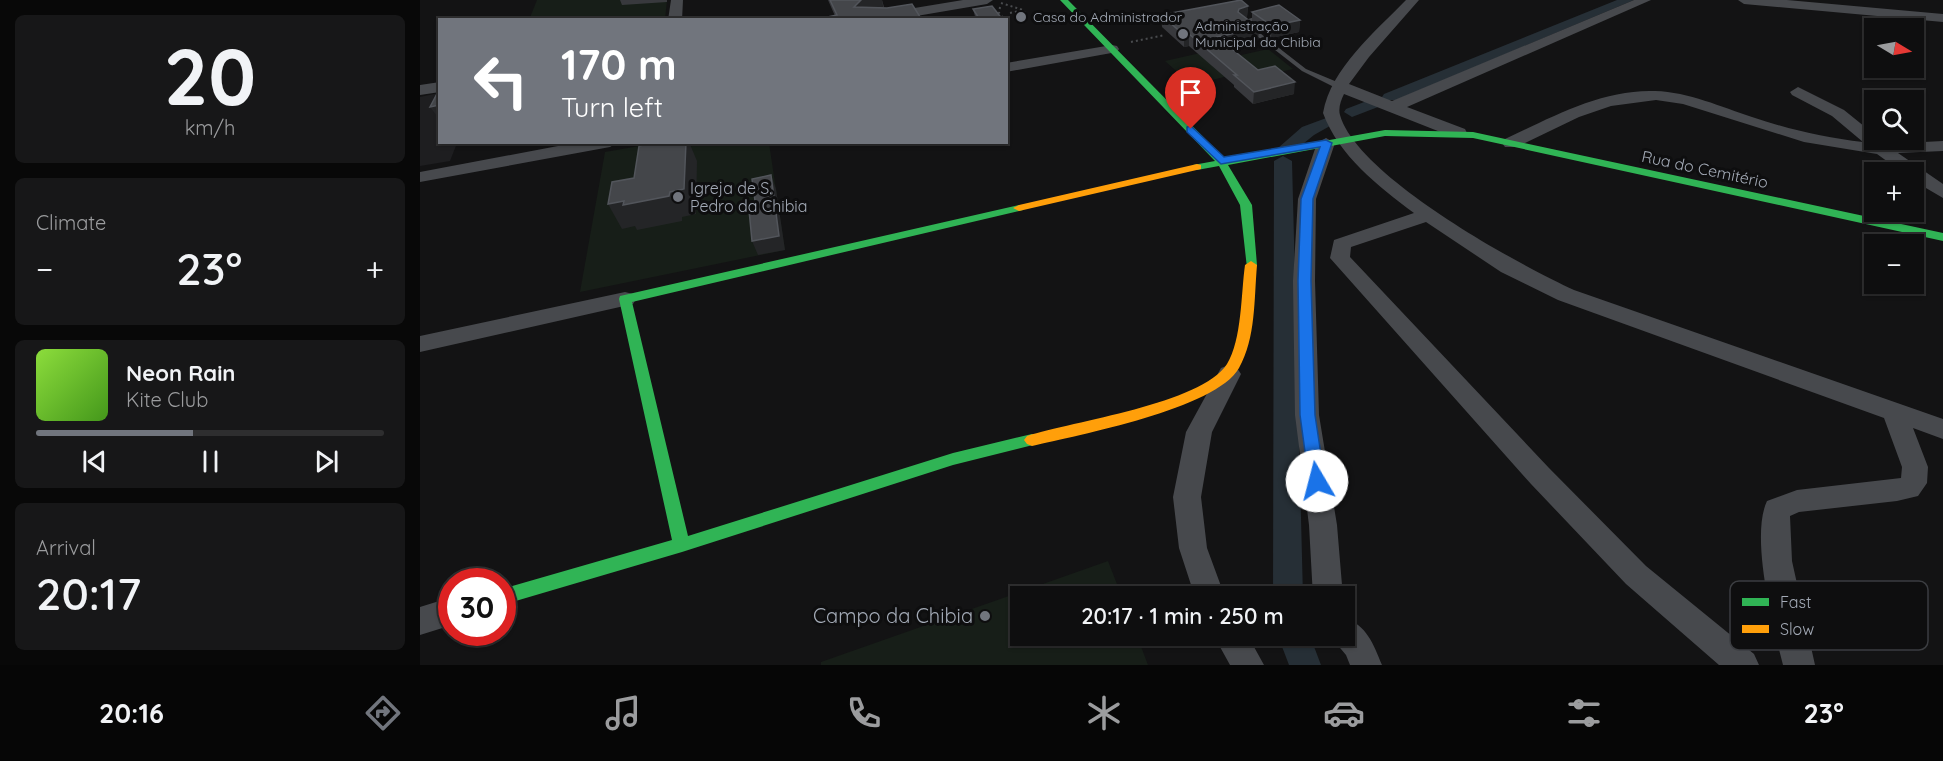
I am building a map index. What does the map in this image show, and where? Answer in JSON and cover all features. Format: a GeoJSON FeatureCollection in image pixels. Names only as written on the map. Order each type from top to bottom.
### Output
{"type":"FeatureCollection","features":[{"type":"Feature","properties":{"kind":"street"},"geometry":{"type":"LineString","coordinates":[[675,18],[677,0]]}},
{"type":"Feature","properties":{"kind":"street"},"geometry":{"type":"LineString","coordinates":[[875,18],[943,3],[987,0]]}},
{"type":"Feature","properties":{"kind":"street"},"geometry":{"type":"LineString","coordinates":[[1064,0],[1221,161],[1246,205],[1252,259],[1239,352],[1199,432],[1187,497],[1193,548],[1206,586]]}},
{"type":"Feature","properties":{"kind":"street"},"geometry":{"type":"LineString","coordinates":[[1327,586],[1323,525],[1307,415],[1304,281],[1307,199],[1335,141],[1335,126],[1331,112],[1339,86],[1413,0]]}},
{"type":"Feature","properties":{"kind":"street"},"geometry":{"type":"LineString","coordinates":[[1395,106],[1646,0]]}},
{"type":"Feature","properties":{"kind":"street"},"geometry":{"type":"LineString","coordinates":[[1744,0],[1943,18]]}},
{"type":"Feature","properties":{"kind":"street"},"geometry":{"type":"LineString","coordinates":[[1008,68],[1110,48]]}},
{"type":"Feature","properties":{"kind":"street"},"geometry":{"type":"LineString","coordinates":[[1339,86],[1395,106],[1459,133]]}},
{"type":"Feature","properties":{"kind":"street"},"geometry":{"type":"LineString","coordinates":[[420,90],[438,87]]}},
{"type":"Feature","properties":{"kind":"street"},"geometry":{"type":"LineString","coordinates":[[1798,92],[1838,113],[1864,135]]}},
{"type":"Feature","properties":{"kind":"street"},"geometry":{"type":"LineString","coordinates":[[1510,142],[1600,104],[1642,96],[1688,100],[1776,130],[1845,146],[1864,148]]}},
{"type":"Feature","properties":{"kind":"street","name":"Rua do Cemitério"},"geometry":{"type":"LineString","coordinates":[[625,299],[1221,161],[1384,133],[1459,133],[1510,142],[1943,237]]}},
{"type":"Feature","properties":{"kind":"street"},"geometry":{"type":"LineString","coordinates":[[1335,141],[1467,243],[1509,268],[1566,295],[1895,414],[1943,429]]}},
{"type":"Feature","properties":{"kind":"street"},"geometry":{"type":"LineString","coordinates":[[420,177],[599,144]]}},
{"type":"Feature","properties":{"kind":"street"},"geometry":{"type":"LineString","coordinates":[[1924,147],[1943,146]]}},
{"type":"Feature","properties":{"kind":"street"},"geometry":{"type":"LineString","coordinates":[[1882,150],[1898,162]]}},
{"type":"Feature","properties":{"kind":"street"},"geometry":{"type":"LineString","coordinates":[[1924,180],[1943,192]]}},
{"type":"Feature","properties":{"kind":"street"},"geometry":{"type":"LineString","coordinates":[[1429,214],[1341,244],[1340,258],[1540,476],[1636,575],[1743,665]]}},
{"type":"Feature","properties":{"kind":"street"},"geometry":{"type":"LineString","coordinates":[[420,344],[625,299],[682,545]]}},
{"type":"Feature","properties":{"kind":"street"},"geometry":{"type":"LineString","coordinates":[[516,593],[682,545],[953,459],[1120,418],[1196,394],[1219,381],[1232,370]]}},
{"type":"Feature","properties":{"kind":"street"},"geometry":{"type":"LineString","coordinates":[[1783,581],[1775,537],[1774,516],[1777,509],[1797,501],[1898,490],[1908,488],[1914,483],[1915,467],[1895,414]]}},
{"type":"Feature","properties":{"kind":"street"},"geometry":{"type":"LineString","coordinates":[[420,621],[438,615]]}},
{"type":"Feature","properties":{"kind":"street"},"geometry":{"type":"LineString","coordinates":[[1355,642],[1366,665]]}},
{"type":"Feature","properties":{"kind":"street"},"geometry":{"type":"LineString","coordinates":[[1236,646],[1248,665]]}},
{"type":"Feature","properties":{"kind":"street"},"geometry":{"type":"LineString","coordinates":[[1796,650],[1799,665]]}},
{"type":"Feature","properties":{"kind":"lane"},"geometry":{"type":"LineString","coordinates":[[1264,16],[1242,22],[1304,70],[1339,86]]}},
{"type":"Feature","properties":{"kind":"path"},"geometry":{"type":"LineString","coordinates":[[1003,18],[999,13],[1000,1],[1024,12],[1010,13]]}},
{"type":"Feature","properties":{"kind":"path"},"geometry":{"type":"LineString","coordinates":[[1110,48],[1165,35]]}},
{"type":"Feature","properties":{"kind":"shaded area"},"geometry":{"type":"Polygon","coordinates":[[[537,0],[667,0],[665,18],[530,18],[537,0]]]}},
{"type":"Feature","properties":{"kind":"shaded area"},"geometry":{"type":"Polygon","coordinates":[[[1218,49],[1228,58],[1268,49],[1293,69],[1253,78],[1236,74],[1192,85],[1165,61],[1218,49]]]}},
{"type":"Feature","properties":{"kind":"shaded area"},"geometry":{"type":"Polygon","coordinates":[[[438,93],[438,144],[457,144],[450,161],[420,166],[420,97],[438,93]]]}},
{"type":"Feature","properties":{"kind":"shaded area"},"geometry":{"type":"Polygon","coordinates":[[[650,144],[769,144],[785,250],[580,292],[605,152],[650,144]]]}},
{"type":"Feature","properties":{"kind":"shaded area","name":"Campo da Chibia"},"geometry":{"type":"Polygon","coordinates":[[[1108,561],[1118,586],[1037,586],[1108,561]]]}},
{"type":"Feature","properties":{"kind":"shaded area","name":"Campo da Chibia"},"geometry":{"type":"Polygon","coordinates":[[[1010,595],[1010,646],[1141,646],[1148,665],[821,665],[821,662],[1010,595]]]}},
{"type":"Feature","properties":{"kind":"building"},"geometry":{"type":"Polygon","coordinates":[[[830,0],[861,0],[854,7],[887,8],[912,4],[921,18],[827,17],[837,15],[830,0]]]}},
{"type":"Feature","properties":{"kind":"building"},"geometry":{"type":"Polygon","coordinates":[[[1241,0],[1248,6],[1239,9],[1238,12],[1259,28],[1217,37],[1258,70],[1275,66],[1295,82],[1254,92],[1189,34],[1184,35],[1161,15],[1241,0]]]}},
{"type":"Feature","properties":{"kind":"building"},"geometry":{"type":"Polygon","coordinates":[[[1279,5],[1300,20],[1272,26],[1252,12],[1279,5]]]}},
{"type":"Feature","properties":{"kind":"building"},"geometry":{"type":"Polygon","coordinates":[[[992,6],[1001,18],[979,18],[973,9],[992,6]]]}},
{"type":"Feature","properties":{"kind":"building"},"geometry":{"type":"Polygon","coordinates":[[[438,92],[438,105],[430,107],[438,92]]]}},
{"type":"Feature","properties":{"kind":"building"},"geometry":{"type":"Polygon","coordinates":[[[686,144],[684,189],[670,192],[669,196],[623,205],[624,201],[608,204],[612,182],[634,178],[639,146],[686,144]]]}},
{"type":"Feature","properties":{"kind":"building"},"geometry":{"type":"Polygon","coordinates":[[[771,175],[779,236],[752,241],[749,210],[756,208],[752,179],[771,175]]]}},
{"type":"Feature","properties":{"kind":"waterway"},"geometry":{"type":"LineString","coordinates":[[1390,97],[1628,0]]}},
{"type":"Feature","properties":{"kind":"waterway"},"geometry":{"type":"LineString","coordinates":[[1352,112],[1372,104]]}},
{"type":"Feature","properties":{"kind":"waterway"},"geometry":{"type":"LineString","coordinates":[[1287,148],[1308,131],[1329,122]]}},
{"type":"Feature","properties":{"kind":"waterway"},"geometry":{"type":"LineString","coordinates":[[1283,161],[1288,586]]}},
{"type":"Feature","properties":{"kind":"waterway"},"geometry":{"type":"LineString","coordinates":[[1298,646],[1305,665]]}},
{"type":"Feature","properties":{"kind":"traffic: fast"},"geometry":{"type":"LineString","coordinates":[[1064,0],[1221,161],[1246,205],[1251,265]]}},
{"type":"Feature","properties":{"kind":"traffic: fast"},"geometry":{"type":"LineString","coordinates":[[1197,167],[1385,133],[1473,135],[1943,237]]}},
{"type":"Feature","properties":{"kind":"traffic: fast"},"geometry":{"type":"LineString","coordinates":[[682,545],[625,299],[1019,208]]}},
{"type":"Feature","properties":{"kind":"traffic: fast"},"geometry":{"type":"LineString","coordinates":[[516,593],[682,545],[953,459],[1032,440]]}},
{"type":"Feature","properties":{"kind":"traffic: slow"},"geometry":{"type":"LineString","coordinates":[[1019,208],[1197,167]]}},
{"type":"Feature","properties":{"kind":"traffic: slow"},"geometry":{"type":"LineString","coordinates":[[1032,440],[1170,404],[1198,393],[1219,381],[1232,368],[1241,346],[1251,265]]}},
{"type":"Feature","properties":{"kind":"place","name":"Casa do Administrador"},"geometry":{"type":"Point","coordinates":[1021,17]}},
{"type":"Feature","properties":{"kind":"place","name":"Administração Municipal da Chibia"},"geometry":{"type":"Point","coordinates":[1183,34]}},
{"type":"Feature","properties":{"kind":"place","name":"Igreja de S. Pedro da Chibia"},"geometry":{"type":"Point","coordinates":[678,197]}},
{"type":"Feature","properties":{"kind":"place","name":"Campo da Chibia"},"geometry":{"type":"Point","coordinates":[985,616]}},
{"type":"Feature","properties":{"kind":"route"},"geometry":{"type":"LineString","coordinates":[[1191,129],[1221,161],[1326,143],[1307,199],[1304,281],[1307,415],[1317,481]]}}]}
